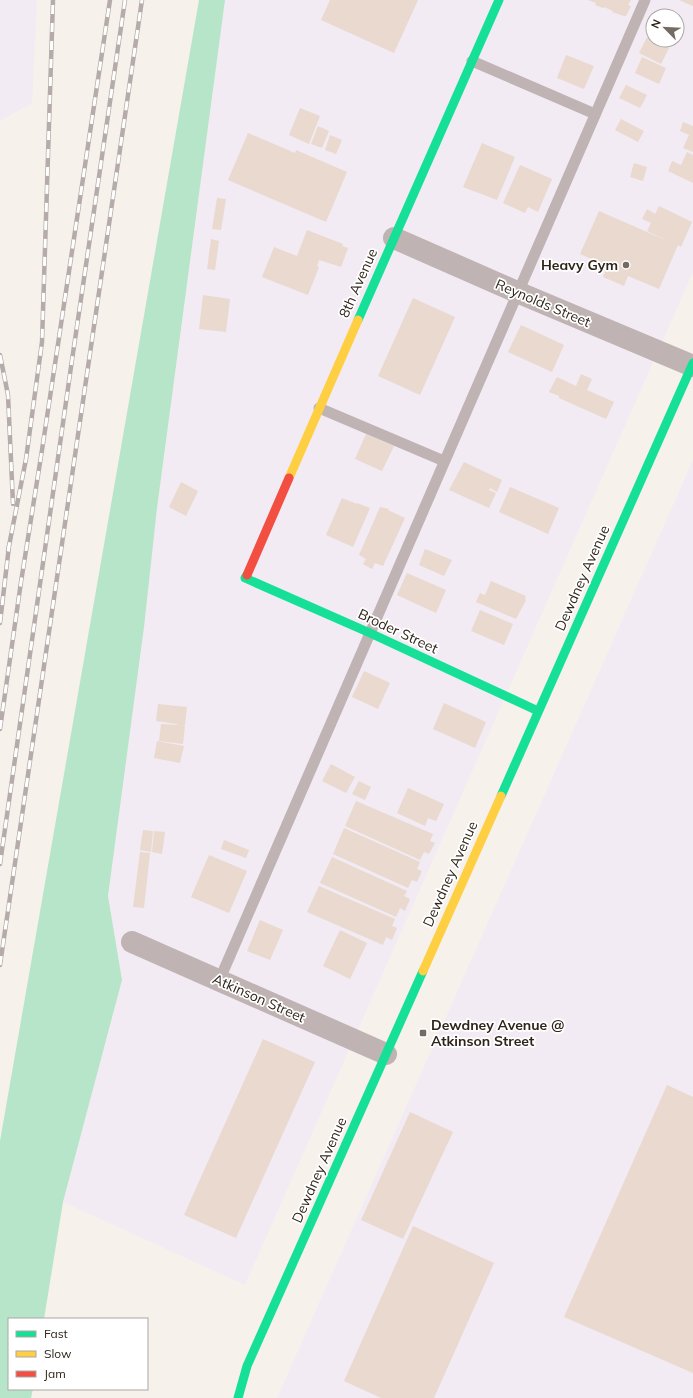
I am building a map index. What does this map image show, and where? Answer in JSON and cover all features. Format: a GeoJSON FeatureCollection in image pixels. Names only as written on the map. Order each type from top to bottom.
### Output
{"type":"FeatureCollection","features":[{"type":"Feature","properties":{"kind":"street","name":"8th Avenue"},"geometry":{"type":"LineString","coordinates":[[244,578],[499,0]]}},
{"type":"Feature","properties":{"kind":"street","name":"Reynolds Street"},"geometry":{"type":"LineString","coordinates":[[394,238],[517,292],[693,365]]}},
{"type":"Feature","properties":{"kind":"street","name":"Dewdney Avenue"},"geometry":{"type":"LineString","coordinates":[[238,1398],[247,1366],[693,365]]}},
{"type":"Feature","properties":{"kind":"street","name":"Broder Street"},"geometry":{"type":"LineString","coordinates":[[244,578],[370,633],[538,711]]}},
{"type":"Feature","properties":{"kind":"street","name":"Atkinson Street"},"geometry":{"type":"LineString","coordinates":[[132,942],[386,1054]]}},
{"type":"Feature","properties":{"kind":"lane"},"geometry":{"type":"LineString","coordinates":[[219,981],[645,0]]}},
{"type":"Feature","properties":{"kind":"lane"},"geometry":{"type":"LineString","coordinates":[[472,61],[595,114]]}},
{"type":"Feature","properties":{"kind":"lane"},"geometry":{"type":"LineString","coordinates":[[319,408],[444,461]]}},
{"type":"Feature","properties":{"kind":"shaded area"},"geometry":{"type":"Polygon","coordinates":[[[0,0],[37,0],[32,103],[0,121],[0,0]]]}},
{"type":"Feature","properties":{"kind":"shaded area"},"geometry":{"type":"Polygon","coordinates":[[[225,0],[693,0],[693,272],[245,1285],[63,1202],[122,980],[108,896],[157,508],[225,0]]]}},
{"type":"Feature","properties":{"kind":"shaded area"},"geometry":{"type":"Polygon","coordinates":[[[693,460],[693,1398],[277,1398],[693,460]]]}},
{"type":"Feature","properties":{"kind":"green space"},"geometry":{"type":"Polygon","coordinates":[[[199,0],[225,0],[157,508],[144,627],[108,896],[122,980],[63,1202],[44,1318],[8,1318],[8,1390],[33,1390],[31,1398],[0,1398],[0,1141],[199,0]]]}},
{"type":"Feature","properties":{"kind":"building"},"geometry":{"type":"Polygon","coordinates":[[[330,0],[418,0],[394,53],[321,20],[330,0]]]}},
{"type":"Feature","properties":{"kind":"building"},"geometry":{"type":"Polygon","coordinates":[[[588,0],[631,0],[628,5],[631,6],[626,16],[624,16],[612,12],[613,11],[604,7],[595,5],[596,3],[588,0]]]}},
{"type":"Feature","properties":{"kind":"building"},"geometry":{"type":"Polygon","coordinates":[[[679,0],[693,0],[693,6],[679,0]]]}},
{"type":"Feature","properties":{"kind":"building"},"geometry":{"type":"Polygon","coordinates":[[[645,41],[645,48],[669,48],[661,64],[639,53],[645,41]]]}},
{"type":"Feature","properties":{"kind":"building"},"geometry":{"type":"Polygon","coordinates":[[[566,55],[594,66],[584,89],[557,78],[566,55]]]}},
{"type":"Feature","properties":{"kind":"building"},"geometry":{"type":"Polygon","coordinates":[[[642,57],[666,68],[659,84],[635,73],[642,57]]]}},
{"type":"Feature","properties":{"kind":"building"},"geometry":{"type":"Polygon","coordinates":[[[626,85],[647,95],[640,108],[619,98],[626,85]]]}},
{"type":"Feature","properties":{"kind":"building"},"geometry":{"type":"Polygon","coordinates":[[[300,108],[320,116],[309,144],[289,135],[300,108]]]}},
{"type":"Feature","properties":{"kind":"building"},"geometry":{"type":"Polygon","coordinates":[[[621,119],[644,131],[638,142],[615,130],[621,119]]]}},
{"type":"Feature","properties":{"kind":"building"},"geometry":{"type":"Polygon","coordinates":[[[683,122],[693,126],[693,152],[683,148],[689,135],[680,131],[683,122]]]}},
{"type":"Feature","properties":{"kind":"building"},"geometry":{"type":"Polygon","coordinates":[[[318,126],[329,131],[322,148],[311,144],[318,126]]]}},
{"type":"Feature","properties":{"kind":"building"},"geometry":{"type":"Polygon","coordinates":[[[248,133],[295,153],[296,150],[347,172],[326,222],[228,180],[248,133]]]}},
{"type":"Feature","properties":{"kind":"building"},"geometry":{"type":"Polygon","coordinates":[[[330,135],[342,140],[336,154],[325,150],[330,135]]]}},
{"type":"Feature","properties":{"kind":"building"},"geometry":{"type":"Polygon","coordinates":[[[482,143],[515,157],[497,200],[463,187],[482,143]]]}},
{"type":"Feature","properties":{"kind":"building"},"geometry":{"type":"Polygon","coordinates":[[[687,152],[693,155],[693,183],[668,171],[672,161],[681,165],[687,152]]]}},
{"type":"Feature","properties":{"kind":"building"},"geometry":{"type":"Polygon","coordinates":[[[634,163],[647,167],[643,181],[630,177],[634,163]]]}},
{"type":"Feature","properties":{"kind":"building"},"geometry":{"type":"Polygon","coordinates":[[[520,165],[552,179],[538,212],[528,207],[525,213],[503,203],[520,165]]]}},
{"type":"Feature","properties":{"kind":"building"},"geometry":{"type":"Polygon","coordinates":[[[217,198],[226,199],[221,230],[212,229],[217,198]]]}},
{"type":"Feature","properties":{"kind":"building"},"geometry":{"type":"Polygon","coordinates":[[[659,206],[692,222],[681,247],[678,245],[659,289],[628,276],[624,286],[603,277],[607,266],[580,254],[599,211],[670,242],[647,231],[651,223],[642,219],[647,209],[655,214],[659,206]]]}},
{"type":"Feature","properties":{"kind":"building"},"geometry":{"type":"Polygon","coordinates":[[[307,230],[343,244],[342,246],[348,248],[341,267],[319,260],[317,266],[319,267],[308,295],[262,277],[274,247],[297,256],[307,230]]]}},
{"type":"Feature","properties":{"kind":"building"},"geometry":{"type":"Polygon","coordinates":[[[211,239],[219,241],[215,270],[207,269],[211,239]]]}},
{"type":"Feature","properties":{"kind":"building"},"geometry":{"type":"Polygon","coordinates":[[[203,295],[230,299],[226,332],[199,329],[203,295]]]}},
{"type":"Feature","properties":{"kind":"building"},"geometry":{"type":"Polygon","coordinates":[[[413,298],[455,317],[420,395],[378,376],[413,298]]]}},
{"type":"Feature","properties":{"kind":"building"},"geometry":{"type":"Polygon","coordinates":[[[521,325],[564,345],[552,372],[508,352],[521,325]]]}},
{"type":"Feature","properties":{"kind":"building"},"geometry":{"type":"Polygon","coordinates":[[[581,374],[592,379],[587,390],[614,402],[606,419],[549,392],[557,377],[576,386],[581,374]]]}},
{"type":"Feature","properties":{"kind":"building"},"geometry":{"type":"Polygon","coordinates":[[[366,434],[394,446],[382,471],[355,459],[366,434]]]}},
{"type":"Feature","properties":{"kind":"building"},"geometry":{"type":"Polygon","coordinates":[[[464,462],[502,480],[497,492],[490,488],[489,490],[496,493],[489,508],[449,490],[464,462]]]}},
{"type":"Feature","properties":{"kind":"building"},"geometry":{"type":"Polygon","coordinates":[[[181,482],[198,491],[186,516],[169,507],[181,482]]]}},
{"type":"Feature","properties":{"kind":"building"},"geometry":{"type":"Polygon","coordinates":[[[510,487],[559,508],[548,534],[499,512],[510,487]]]}},
{"type":"Feature","properties":{"kind":"building"},"geometry":{"type":"Polygon","coordinates":[[[342,498],[370,508],[353,547],[326,535],[342,498]]]}},
{"type":"Feature","properties":{"kind":"building"},"geometry":{"type":"Polygon","coordinates":[[[380,507],[389,509],[388,510],[405,518],[383,566],[375,563],[372,569],[363,564],[366,559],[359,555],[380,507]]]}},
{"type":"Feature","properties":{"kind":"building"},"geometry":{"type":"Polygon","coordinates":[[[425,549],[452,560],[444,576],[419,565],[425,549]]]}},
{"type":"Feature","properties":{"kind":"building"},"geometry":{"type":"Polygon","coordinates":[[[407,573],[446,590],[436,613],[397,595],[407,573]]]}},
{"type":"Feature","properties":{"kind":"building"},"geometry":{"type":"Polygon","coordinates":[[[491,581],[526,596],[526,600],[516,619],[476,602],[480,593],[485,595],[491,581]]]}},
{"type":"Feature","properties":{"kind":"building"},"geometry":{"type":"Polygon","coordinates":[[[480,610],[513,624],[504,645],[471,631],[480,610]]]}},
{"type":"Feature","properties":{"kind":"building"},"geometry":{"type":"Polygon","coordinates":[[[364,671],[390,683],[378,709],[352,697],[364,671]]]}},
{"type":"Feature","properties":{"kind":"building"},"geometry":{"type":"Polygon","coordinates":[[[444,703],[486,722],[475,748],[433,729],[444,703]]]}},
{"type":"Feature","properties":{"kind":"building"},"geometry":{"type":"Polygon","coordinates":[[[158,704],[187,707],[185,725],[183,725],[185,726],[183,744],[159,741],[161,724],[177,724],[156,721],[158,704]]]}},
{"type":"Feature","properties":{"kind":"building"},"geometry":{"type":"Polygon","coordinates":[[[157,741],[184,746],[180,763],[154,758],[157,741]]]}},
{"type":"Feature","properties":{"kind":"building"},"geometry":{"type":"Polygon","coordinates":[[[331,764],[355,777],[346,793],[322,781],[331,764]]]}},
{"type":"Feature","properties":{"kind":"building"},"geometry":{"type":"Polygon","coordinates":[[[359,781],[371,787],[365,800],[352,794],[359,781]]]}},
{"type":"Feature","properties":{"kind":"building"},"geometry":{"type":"Polygon","coordinates":[[[408,788],[444,804],[436,821],[428,818],[425,826],[397,813],[408,788]]]}},
{"type":"Feature","properties":{"kind":"building"},"geometry":{"type":"Polygon","coordinates":[[[356,801],[433,834],[430,841],[435,843],[429,854],[424,852],[420,860],[345,826],[356,801]]]}},
{"type":"Feature","properties":{"kind":"building"},"geometry":{"type":"Polygon","coordinates":[[[344,828],[420,862],[417,869],[422,871],[417,882],[412,880],[408,888],[333,854],[344,828]]]}},
{"type":"Feature","properties":{"kind":"building"},"geometry":{"type":"Polygon","coordinates":[[[143,830],[153,831],[151,852],[140,850],[143,830]]]}},
{"type":"Feature","properties":{"kind":"building"},"geometry":{"type":"Polygon","coordinates":[[[154,831],[165,832],[162,854],[152,852],[154,831]]]}},
{"type":"Feature","properties":{"kind":"building"},"geometry":{"type":"Polygon","coordinates":[[[224,840],[249,850],[246,858],[221,849],[224,840]]]}},
{"type":"Feature","properties":{"kind":"building"},"geometry":{"type":"Polygon","coordinates":[[[140,852],[150,853],[144,908],[133,907],[140,852]]]}},
{"type":"Feature","properties":{"kind":"building"},"geometry":{"type":"Polygon","coordinates":[[[209,855],[247,871],[229,913],[191,897],[209,855]]]}},
{"type":"Feature","properties":{"kind":"building"},"geometry":{"type":"Polygon","coordinates":[[[332,857],[407,891],[404,896],[410,899],[405,911],[400,908],[396,917],[320,883],[332,857]]]}},
{"type":"Feature","properties":{"kind":"building"},"geometry":{"type":"Polygon","coordinates":[[[319,886],[395,919],[392,926],[397,928],[392,940],[386,937],[383,945],[307,912],[319,886]]]}},
{"type":"Feature","properties":{"kind":"building"},"geometry":{"type":"Polygon","coordinates":[[[260,920],[283,930],[270,960],[247,951],[260,920]]]}},
{"type":"Feature","properties":{"kind":"building"},"geometry":{"type":"Polygon","coordinates":[[[340,930],[367,943],[350,979],[323,966],[340,930]]]}},
{"type":"Feature","properties":{"kind":"building"},"geometry":{"type":"Polygon","coordinates":[[[263,1039],[315,1062],[236,1238],[184,1215],[263,1039]]]}},
{"type":"Feature","properties":{"kind":"building"},"geometry":{"type":"Polygon","coordinates":[[[667,1085],[693,1097],[693,1373],[564,1317],[667,1085]]]}},
{"type":"Feature","properties":{"kind":"building"},"geometry":{"type":"Polygon","coordinates":[[[410,1112],[453,1132],[403,1239],[361,1220],[410,1112]]]}},
{"type":"Feature","properties":{"kind":"building"},"geometry":{"type":"Polygon","coordinates":[[[413,1226],[494,1263],[434,1398],[381,1398],[344,1381],[413,1226]]]}},
{"type":"Feature","properties":{"kind":"railway"},"geometry":{"type":"LineString","coordinates":[[8,551],[26,459],[42,342],[53,0]]}},
{"type":"Feature","properties":{"kind":"railway"},"geometry":{"type":"LineString","coordinates":[[0,729],[110,0]]}},
{"type":"Feature","properties":{"kind":"railway"},"geometry":{"type":"LineString","coordinates":[[0,864],[125,0]]}},
{"type":"Feature","properties":{"kind":"railway"},"geometry":{"type":"LineString","coordinates":[[0,965],[142,0]]}},
{"type":"Feature","properties":{"kind":"railway"},"geometry":{"type":"LineString","coordinates":[[0,355],[8,395],[13,504]]}},
{"type":"Feature","properties":{"kind":"railway"},"geometry":{"type":"LineString","coordinates":[[0,623],[9,546]]}},
{"type":"Feature","properties":{"kind":"traffic: fast"},"geometry":{"type":"LineString","coordinates":[[358,320],[499,0]]}},
{"type":"Feature","properties":{"kind":"traffic: fast"},"geometry":{"type":"LineString","coordinates":[[501,796],[693,363]]}},
{"type":"Feature","properties":{"kind":"traffic: fast"},"geometry":{"type":"LineString","coordinates":[[247,575],[245,578],[370,633],[538,711]]}},
{"type":"Feature","properties":{"kind":"traffic: fast"},"geometry":{"type":"LineString","coordinates":[[238,1398],[247,1366],[423,971]]}},
{"type":"Feature","properties":{"kind":"traffic: slow"},"geometry":{"type":"LineString","coordinates":[[289,478],[358,320]]}},
{"type":"Feature","properties":{"kind":"traffic: slow"},"geometry":{"type":"LineString","coordinates":[[423,971],[501,796]]}},
{"type":"Feature","properties":{"kind":"traffic: jam"},"geometry":{"type":"LineString","coordinates":[[247,575],[289,478]]}},
{"type":"Feature","properties":{"kind":"place","name":"Heavy Gym"},"geometry":{"type":"Point","coordinates":[626,265]}},
{"type":"Feature","properties":{"kind":"place","name":"Dewdney Avenue @ Atkinson Street"},"geometry":{"type":"Point","coordinates":[423,1033]}}]}
